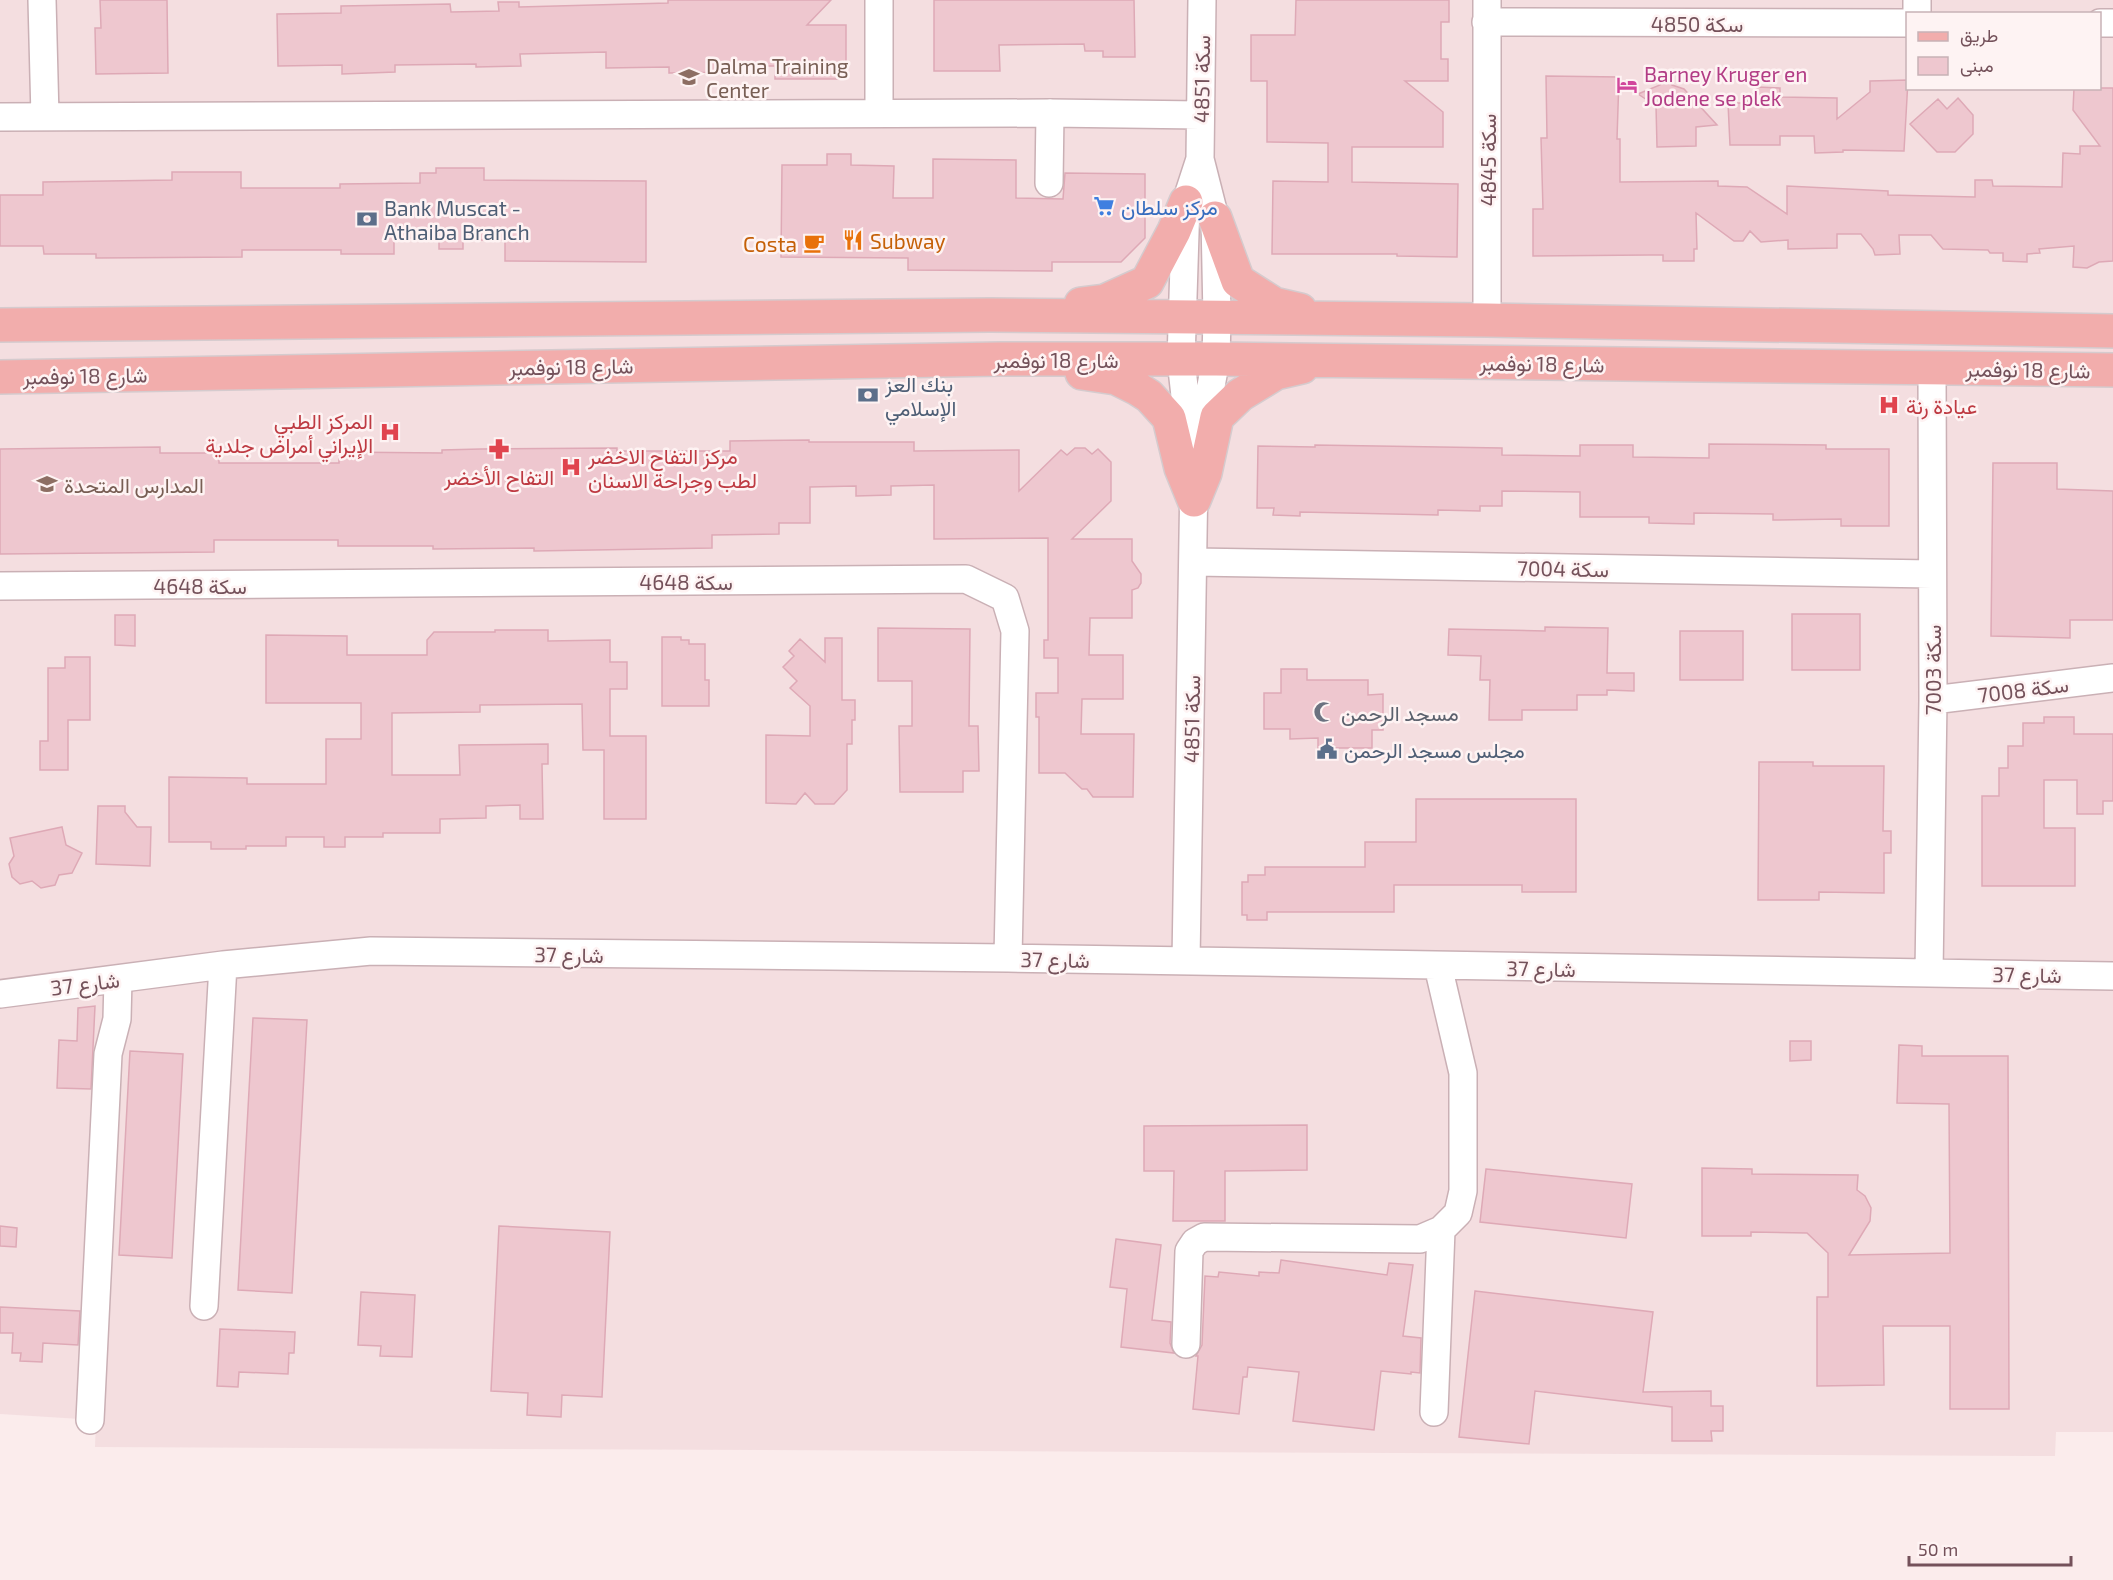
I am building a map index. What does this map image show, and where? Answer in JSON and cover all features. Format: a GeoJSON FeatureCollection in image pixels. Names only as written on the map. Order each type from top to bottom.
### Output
{"type":"FeatureCollection","features":[{"type":"Feature","properties":{"kind":"main road"},"geometry":{"type":"LineString","coordinates":[[990,315],[1105,301],[1147,282],[1174,231],[1186,202]]}},
{"type":"Feature","properties":{"kind":"main road"},"geometry":{"type":"LineString","coordinates":[[1215,218],[1238,281],[1252,291],[1274,304],[1294,310],[1385,319]]}},
{"type":"Feature","properties":{"kind":"main road","name":"شارع 18 نوفمبر"},"geometry":{"type":"LineString","coordinates":[[0,325],[990,315],[1487,320],[2113,331]]}},
{"type":"Feature","properties":{"kind":"main road","name":"شارع 18 نوفمبر"},"geometry":{"type":"LineString","coordinates":[[0,377],[1000,358],[2113,370]]}},
{"type":"Feature","properties":{"kind":"main road"},"geometry":{"type":"LineString","coordinates":[[1000,358],[1116,378],[1149,396],[1168,418],[1181,468],[1194,488],[1205,473],[1217,417],[1240,395],[1276,373],[1334,360]]}},
{"type":"Feature","properties":{"kind":"street"},"geometry":{"type":"LineString","coordinates":[[42,0],[45,117]]}},
{"type":"Feature","properties":{"kind":"street"},"geometry":{"type":"LineString","coordinates":[[879,0],[879,113]]}},
{"type":"Feature","properties":{"kind":"street","name":"سكة 4851"},"geometry":{"type":"LineString","coordinates":[[1194,488],[1216,359],[1217,318],[1215,218],[1200,159],[1202,0]]}},
{"type":"Feature","properties":{"kind":"street","name":"سكة 4850"},"geometry":{"type":"LineString","coordinates":[[1486,11],[1906,23]]}},
{"type":"Feature","properties":{"kind":"street","name":"سكة 4845"},"geometry":{"type":"LineString","coordinates":[[1486,11],[1487,320]]}},
{"type":"Feature","properties":{"kind":"street"},"geometry":{"type":"LineString","coordinates":[[0,117],[879,113],[1200,115]]}},
{"type":"Feature","properties":{"kind":"street"},"geometry":{"type":"LineString","coordinates":[[1049,183],[1050,113]]}},
{"type":"Feature","properties":{"kind":"street","name":"سكة 4851"},"geometry":{"type":"LineString","coordinates":[[1186,961],[1194,488],[1181,360],[1186,202],[1200,159]]}},
{"type":"Feature","properties":{"kind":"street","name":"سكة 7003"},"geometry":{"type":"LineString","coordinates":[[1929,972],[1932,368]]}},
{"type":"Feature","properties":{"kind":"street","name":"سكة 7004"},"geometry":{"type":"LineString","coordinates":[[1194,562],[1932,574]]}},
{"type":"Feature","properties":{"kind":"street","name":"سكة 4648"},"geometry":{"type":"LineString","coordinates":[[0,586],[966,579],[1005,598],[1015,631],[1008,958]]}},
{"type":"Feature","properties":{"kind":"street","name":"سكة 7008"},"geometry":{"type":"LineString","coordinates":[[1932,700],[2113,678]]}},
{"type":"Feature","properties":{"kind":"street","name":"شارع 37"},"geometry":{"type":"LineString","coordinates":[[0,994],[223,965],[371,951],[1008,958],[2113,976]]}},
{"type":"Feature","properties":{"kind":"street"},"geometry":{"type":"LineString","coordinates":[[204,1306],[223,965]]}},
{"type":"Feature","properties":{"kind":"street"},"geometry":{"type":"LineString","coordinates":[[1186,1344],[1189,1251],[1195,1242],[1204,1237],[1420,1239],[1442,1230],[1458,1213],[1463,1191],[1463,1073],[1438,966]]}},
{"type":"Feature","properties":{"kind":"street"},"geometry":{"type":"LineString","coordinates":[[90,1420],[108,1054],[117,1019],[118,979]]}},
{"type":"Feature","properties":{"kind":"street"},"geometry":{"type":"LineString","coordinates":[[1434,1412],[1442,1230]]}},
{"type":"Feature","properties":{"kind":"shaded area"},"geometry":{"type":"Polygon","coordinates":[[[0,0],[2113,0],[2113,1432],[2056,1432],[2055,1456],[95,1447],[96,1420],[0,1414],[0,0]]]}},
{"type":"Feature","properties":{"kind":"building"},"geometry":{"type":"Polygon","coordinates":[[[100,0],[167,0],[168,73],[96,74],[95,28],[101,28],[100,0]]]}},
{"type":"Feature","properties":{"kind":"building"},"geometry":{"type":"Polygon","coordinates":[[[668,0],[831,0],[807,25],[846,25],[846,65],[839,65],[839,79],[775,79],[775,66],[738,66],[738,72],[669,73],[669,67],[606,68],[606,52],[520,54],[521,66],[395,65],[395,72],[342,74],[342,65],[278,66],[277,14],[341,13],[341,6],[450,4],[451,12],[499,11],[498,2],[519,2],[519,7],[668,3],[668,0]]]}},
{"type":"Feature","properties":{"kind":"building"},"geometry":{"type":"Polygon","coordinates":[[[934,0],[1134,0],[1135,57],[1103,57],[1103,51],[1085,51],[1084,44],[999,45],[1000,71],[934,71],[934,0]]]}},
{"type":"Feature","properties":{"kind":"building"},"geometry":{"type":"Polygon","coordinates":[[[1296,0],[1449,0],[1449,22],[1441,22],[1441,59],[1448,59],[1448,81],[1405,81],[1443,112],[1443,147],[1352,147],[1352,182],[1458,184],[1457,257],[1397,256],[1397,254],[1272,254],[1273,181],[1328,182],[1328,143],[1267,142],[1267,81],[1251,81],[1251,35],[1295,35],[1296,0]]]}},
{"type":"Feature","properties":{"kind":"building"},"geometry":{"type":"Polygon","coordinates":[[[1546,76],[1619,77],[1617,139],[1620,139],[1620,182],[1718,181],[1718,186],[1747,187],[1787,214],[1787,186],[1888,191],[1888,195],[1975,197],[1975,180],[1992,180],[1993,186],[2062,187],[2063,153],[2080,154],[2080,146],[2100,146],[2073,110],[2074,90],[2113,88],[2113,261],[2099,262],[2087,268],[2073,267],[2074,246],[2039,249],[2040,253],[2027,254],[2027,262],[2003,261],[2003,253],[1990,253],[1988,250],[1943,249],[1931,235],[1899,235],[1900,254],[1875,255],[1861,234],[1837,234],[1837,248],[1788,249],[1788,240],[1761,242],[1750,231],[1743,241],[1734,241],[1696,213],[1697,249],[1694,249],[1694,261],[1663,261],[1663,255],[1533,256],[1533,209],[1543,209],[1541,138],[1547,138],[1546,76]]]}},
{"type":"Feature","properties":{"kind":"building"},"geometry":{"type":"Polygon","coordinates":[[[1666,76],[1672,85],[1684,89],[1717,125],[1696,127],[1696,146],[1657,147],[1656,106],[1638,94],[1660,85],[1666,76]]]}},
{"type":"Feature","properties":{"kind":"building"},"geometry":{"type":"Polygon","coordinates":[[[1906,80],[1904,151],[1843,150],[1843,152],[1815,153],[1814,136],[1780,136],[1780,145],[1730,145],[1728,103],[1746,103],[1758,87],[1780,88],[1780,97],[1837,98],[1837,119],[1870,92],[1870,81],[1906,80]]]}},
{"type":"Feature","properties":{"kind":"building"},"geometry":{"type":"Polygon","coordinates":[[[1958,98],[1973,115],[1973,134],[1955,152],[1937,152],[1910,124],[1938,99],[1947,109],[1958,98]]]}},
{"type":"Feature","properties":{"kind":"building"},"geometry":{"type":"Polygon","coordinates":[[[827,154],[851,154],[851,165],[894,166],[893,198],[933,198],[933,159],[1016,160],[1016,198],[1063,199],[1065,173],[1145,174],[1145,238],[1121,262],[1052,262],[1052,271],[908,270],[908,258],[781,257],[782,165],[827,165],[827,154]]]}},
{"type":"Feature","properties":{"kind":"building"},"geometry":{"type":"Polygon","coordinates":[[[436,168],[484,168],[484,180],[646,181],[646,262],[505,261],[505,240],[463,240],[463,249],[439,249],[439,238],[394,238],[394,254],[341,254],[341,250],[242,250],[242,257],[96,258],[96,254],[44,254],[43,246],[0,246],[0,195],[43,195],[43,182],[172,180],[172,172],[241,172],[241,188],[340,188],[340,184],[420,183],[420,173],[436,173],[436,168]]]}},
{"type":"Feature","properties":{"kind":"building"},"geometry":{"type":"Polygon","coordinates":[[[809,440],[809,442],[914,442],[914,451],[1019,450],[1019,491],[1061,450],[1067,455],[1075,448],[1085,448],[1092,454],[1098,449],[1111,462],[1111,501],[1072,539],[1132,539],[1132,561],[1141,574],[1141,583],[1138,588],[1132,590],[1132,618],[1090,618],[1089,655],[1123,655],[1123,699],[1082,699],[1081,734],[1134,734],[1133,797],[1093,797],[1087,789],[1082,789],[1065,773],[1039,773],[1039,717],[1036,717],[1036,693],[1058,693],[1058,658],[1044,658],[1044,640],[1048,640],[1048,538],[934,539],[934,485],[891,486],[891,495],[856,496],[856,486],[810,487],[810,523],[779,523],[779,534],[712,535],[712,548],[534,551],[534,548],[433,549],[433,546],[338,546],[338,540],[214,540],[214,552],[0,554],[0,449],[160,447],[160,453],[219,453],[219,463],[339,463],[339,452],[442,453],[442,450],[617,448],[617,451],[730,451],[730,441],[809,440]]]}},
{"type":"Feature","properties":{"kind":"building"},"geometry":{"type":"Polygon","coordinates":[[[1709,444],[1826,445],[1826,449],[1889,449],[1889,526],[1841,526],[1841,519],[1773,520],[1773,514],[1694,513],[1694,524],[1649,523],[1649,517],[1580,517],[1580,492],[1502,491],[1502,506],[1480,506],[1480,511],[1438,510],[1438,515],[1300,512],[1300,516],[1273,515],[1274,508],[1257,508],[1258,446],[1502,448],[1502,455],[1580,456],[1580,445],[1633,445],[1633,457],[1709,458],[1709,444]]]}},
{"type":"Feature","properties":{"kind":"building"},"geometry":{"type":"Polygon","coordinates":[[[1993,463],[2057,463],[2057,489],[2113,491],[2113,620],[2070,620],[2070,638],[1991,636],[1993,463]]]}},
{"type":"Feature","properties":{"kind":"building"},"geometry":{"type":"Polygon","coordinates":[[[1792,614],[1860,614],[1860,670],[1792,670],[1792,614]]]}},
{"type":"Feature","properties":{"kind":"building"},"geometry":{"type":"Polygon","coordinates":[[[115,615],[135,615],[135,646],[115,645],[115,615]]]}},
{"type":"Feature","properties":{"kind":"building"},"geometry":{"type":"Polygon","coordinates":[[[1545,627],[1608,628],[1607,673],[1634,673],[1634,691],[1607,690],[1607,695],[1577,695],[1577,710],[1522,710],[1522,720],[1489,720],[1490,680],[1480,680],[1481,656],[1448,655],[1449,629],[1545,631],[1545,627]]]}},
{"type":"Feature","properties":{"kind":"building"},"geometry":{"type":"Polygon","coordinates":[[[878,628],[970,629],[969,726],[978,726],[979,771],[963,771],[963,792],[900,792],[899,726],[912,726],[912,681],[878,681],[878,628]]]}},
{"type":"Feature","properties":{"kind":"building"},"geometry":{"type":"Polygon","coordinates":[[[495,630],[548,630],[548,641],[610,640],[610,662],[627,662],[627,689],[610,689],[610,736],[646,736],[646,819],[604,819],[604,750],[583,750],[582,704],[480,705],[480,712],[392,713],[392,775],[460,775],[459,745],[548,744],[548,764],[542,764],[543,819],[520,819],[520,805],[486,806],[486,818],[440,819],[440,833],[383,833],[383,837],[345,837],[345,847],[324,847],[324,837],[286,837],[286,846],[246,846],[246,849],[211,849],[211,842],[169,842],[169,777],[247,778],[247,784],[326,784],[326,739],[361,739],[361,703],[266,703],[266,635],[347,636],[347,655],[427,655],[427,640],[434,632],[495,632],[495,630]]]}},
{"type":"Feature","properties":{"kind":"building"},"geometry":{"type":"Polygon","coordinates":[[[1680,631],[1743,631],[1743,680],[1680,680],[1680,631]]]}},
{"type":"Feature","properties":{"kind":"building"},"geometry":{"type":"Polygon","coordinates":[[[662,637],[681,637],[681,640],[689,640],[689,644],[705,644],[705,680],[709,680],[709,706],[662,706],[662,637]]]}},
{"type":"Feature","properties":{"kind":"building"},"geometry":{"type":"Polygon","coordinates":[[[825,638],[842,638],[842,700],[855,700],[852,744],[847,744],[847,790],[834,804],[815,804],[805,793],[796,804],[766,803],[766,735],[810,736],[810,706],[790,688],[797,681],[783,667],[794,656],[789,651],[800,639],[825,662],[825,638]]]}},
{"type":"Feature","properties":{"kind":"building"},"geometry":{"type":"Polygon","coordinates":[[[65,657],[90,657],[90,720],[68,720],[68,770],[40,770],[40,741],[48,741],[48,668],[65,668],[65,657]]]}},
{"type":"Feature","properties":{"kind":"building","name":"مسجد الرحمن"},"geometry":{"type":"Polygon","coordinates":[[[1281,669],[1307,669],[1307,680],[1368,680],[1368,695],[1383,694],[1383,730],[1372,730],[1372,748],[1318,748],[1318,738],[1290,739],[1290,729],[1264,729],[1264,693],[1281,693],[1281,669]]]}},
{"type":"Feature","properties":{"kind":"building"},"geometry":{"type":"Polygon","coordinates":[[[2044,717],[2074,717],[2074,734],[2113,734],[2113,801],[2103,801],[2103,814],[2077,814],[2077,780],[2044,780],[2044,828],[2075,828],[2075,886],[1982,886],[1982,796],[1999,796],[1999,768],[2008,768],[2008,746],[2023,746],[2023,723],[2044,723],[2044,717]]]}},
{"type":"Feature","properties":{"kind":"building"},"geometry":{"type":"Polygon","coordinates":[[[1759,762],[1813,762],[1813,766],[1884,766],[1883,831],[1891,831],[1891,853],[1884,853],[1884,893],[1819,892],[1819,900],[1758,900],[1759,762]]]}},
{"type":"Feature","properties":{"kind":"building"},"geometry":{"type":"Polygon","coordinates":[[[1416,799],[1576,799],[1576,892],[1522,892],[1522,885],[1394,885],[1394,912],[1267,912],[1267,920],[1247,920],[1247,915],[1242,915],[1242,882],[1248,882],[1248,875],[1265,875],[1265,867],[1365,867],[1365,842],[1416,842],[1416,799]]]}},
{"type":"Feature","properties":{"kind":"building"},"geometry":{"type":"Polygon","coordinates":[[[98,806],[125,806],[125,812],[137,827],[151,827],[150,866],[96,864],[98,806]]]}},
{"type":"Feature","properties":{"kind":"building"},"geometry":{"type":"Polygon","coordinates":[[[62,827],[66,845],[82,853],[72,873],[59,875],[55,885],[41,888],[32,881],[20,884],[12,877],[9,864],[14,856],[10,838],[62,827]]]}},
{"type":"Feature","properties":{"kind":"building"},"geometry":{"type":"Polygon","coordinates":[[[95,1006],[91,1089],[57,1088],[59,1040],[77,1041],[78,1008],[95,1006]]]}},
{"type":"Feature","properties":{"kind":"building"},"geometry":{"type":"Polygon","coordinates":[[[253,1018],[307,1020],[292,1293],[238,1290],[253,1018]]]}},
{"type":"Feature","properties":{"kind":"building"},"geometry":{"type":"Polygon","coordinates":[[[1790,1041],[1811,1041],[1811,1060],[1790,1061],[1790,1041]]]}},
{"type":"Feature","properties":{"kind":"building"},"geometry":{"type":"Polygon","coordinates":[[[1899,1045],[1922,1046],[1922,1056],[2008,1056],[2009,1409],[1950,1409],[1950,1326],[1883,1326],[1884,1385],[1817,1386],[1817,1297],[1828,1297],[1828,1253],[1807,1233],[1751,1232],[1751,1236],[1702,1236],[1702,1168],[1752,1169],[1752,1174],[1858,1175],[1857,1190],[1865,1196],[1871,1208],[1870,1221],[1849,1255],[1950,1253],[1949,1104],[1897,1103],[1899,1045]]]}},
{"type":"Feature","properties":{"kind":"building"},"geometry":{"type":"Polygon","coordinates":[[[130,1051],[183,1054],[172,1258],[119,1255],[130,1051]]]}},
{"type":"Feature","properties":{"kind":"building"},"geometry":{"type":"Polygon","coordinates":[[[1307,1125],[1307,1170],[1225,1171],[1225,1221],[1173,1221],[1174,1171],[1144,1171],[1144,1126],[1307,1125]]]}},
{"type":"Feature","properties":{"kind":"building"},"geometry":{"type":"Polygon","coordinates":[[[1486,1169],[1632,1184],[1626,1238],[1480,1222],[1486,1169]]]}},
{"type":"Feature","properties":{"kind":"building"},"geometry":{"type":"Polygon","coordinates":[[[0,1226],[17,1228],[16,1247],[0,1246],[0,1226]]]}},
{"type":"Feature","properties":{"kind":"building"},"geometry":{"type":"Polygon","coordinates":[[[499,1226],[610,1232],[602,1397],[562,1395],[561,1417],[527,1415],[528,1393],[491,1391],[499,1226]]]}},
{"type":"Feature","properties":{"kind":"building"},"geometry":{"type":"Polygon","coordinates":[[[1116,1239],[1161,1245],[1152,1320],[1171,1322],[1170,1343],[1174,1353],[1121,1347],[1127,1289],[1110,1287],[1116,1239]]]}},
{"type":"Feature","properties":{"kind":"building"},"geometry":{"type":"Polygon","coordinates":[[[1281,1260],[1387,1275],[1389,1263],[1413,1265],[1403,1336],[1421,1338],[1420,1373],[1381,1371],[1374,1430],[1293,1421],[1299,1372],[1248,1367],[1247,1377],[1243,1377],[1239,1414],[1193,1409],[1198,1356],[1196,1356],[1202,1345],[1205,1276],[1218,1277],[1219,1272],[1259,1276],[1259,1272],[1279,1273],[1281,1260]]]}},
{"type":"Feature","properties":{"kind":"building"},"geometry":{"type":"Polygon","coordinates":[[[1475,1291],[1653,1312],[1643,1392],[1711,1391],[1711,1406],[1723,1406],[1723,1431],[1711,1431],[1712,1441],[1672,1441],[1672,1407],[1535,1391],[1529,1444],[1459,1437],[1475,1291]]]}},
{"type":"Feature","properties":{"kind":"building"},"geometry":{"type":"Polygon","coordinates":[[[361,1292],[415,1295],[412,1357],[380,1356],[381,1346],[358,1345],[361,1292]]]}},
{"type":"Feature","properties":{"kind":"building"},"geometry":{"type":"Polygon","coordinates":[[[0,1307],[80,1311],[78,1345],[43,1343],[42,1362],[20,1361],[21,1353],[12,1353],[13,1333],[0,1333],[0,1307]]]}},
{"type":"Feature","properties":{"kind":"building"},"geometry":{"type":"Polygon","coordinates":[[[220,1329],[295,1332],[294,1353],[289,1353],[288,1374],[239,1372],[238,1387],[217,1386],[220,1329]]]}},
{"type":"Feature","properties":{"kind":"place","name":"Dalma Training Center"},"geometry":{"type":"Point","coordinates":[689,77]}},
{"type":"Feature","properties":{"kind":"place","name":"Barney Kruger en Jodene se plek"},"geometry":{"type":"Point","coordinates":[1627,85]}},
{"type":"Feature","properties":{"kind":"place","name":"مركز سلطان"},"geometry":{"type":"Point","coordinates":[1104,206]}},
{"type":"Feature","properties":{"kind":"place","name":"Bank Muscat - Athaiba Branch"},"geometry":{"type":"Point","coordinates":[367,219]}},
{"type":"Feature","properties":{"kind":"place","name":"Subway"},"geometry":{"type":"Point","coordinates":[853,240]}},
{"type":"Feature","properties":{"kind":"place","name":"Costa"},"geometry":{"type":"Point","coordinates":[814,243]}},
{"type":"Feature","properties":{"kind":"place","name":"بنك العز الإسلامي"},"geometry":{"type":"Point","coordinates":[868,395]}},
{"type":"Feature","properties":{"kind":"place","name":"عيادة رنة"},"geometry":{"type":"Point","coordinates":[1889,405]}},
{"type":"Feature","properties":{"kind":"place","name":"المركز الطبي الإيراني أمراض جلدية"},"geometry":{"type":"Point","coordinates":[390,432]}},
{"type":"Feature","properties":{"kind":"place","name":"التفاح الأخضر"},"geometry":{"type":"Point","coordinates":[499,449]}},
{"type":"Feature","properties":{"kind":"place","name":"مركز التفاح الاخضر لطب وجراحة الاسنان"},"geometry":{"type":"Point","coordinates":[571,467]}},
{"type":"Feature","properties":{"kind":"place","name":"المدارس المتحدة"},"geometry":{"type":"Point","coordinates":[47,484]}},
{"type":"Feature","properties":{"kind":"place","name":"مسجد الرحمن"},"geometry":{"type":"Point","coordinates":[1324,712]}},
{"type":"Feature","properties":{"kind":"place","name":"مجلس مسجد الرحمن"},"geometry":{"type":"Point","coordinates":[1327,749]}}]}
